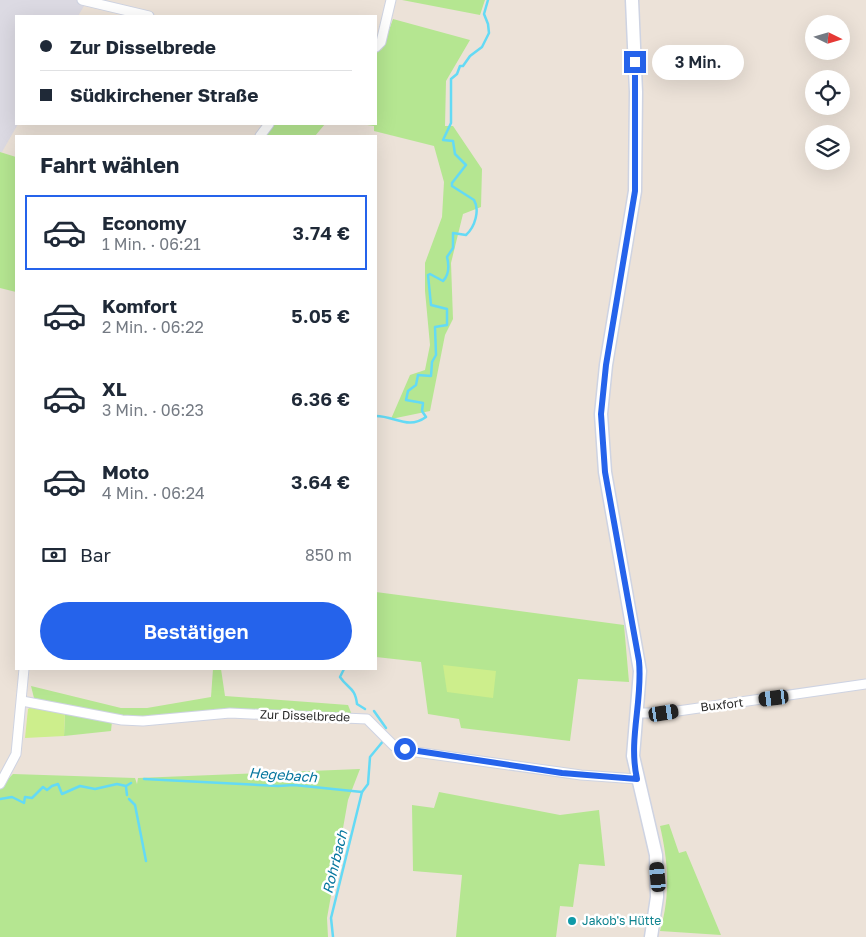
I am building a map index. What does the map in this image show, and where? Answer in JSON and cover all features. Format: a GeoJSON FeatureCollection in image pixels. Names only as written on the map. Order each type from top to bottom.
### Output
{"type":"FeatureCollection","features":[{"type":"Feature","properties":{"kind":"street"},"geometry":{"type":"LineString","coordinates":[[82,0],[145,15]]}},
{"type":"Feature","properties":{"kind":"street"},"geometry":{"type":"LineString","coordinates":[[377,46],[381,42],[391,0]]}},
{"type":"Feature","properties":{"kind":"street"},"geometry":{"type":"LineString","coordinates":[[632,0],[636,92],[635,191],[606,365],[601,414],[605,472],[639,661],[632,748],[637,779],[656,855],[657,897],[651,937]]}},
{"type":"Feature","properties":{"kind":"street"},"geometry":{"type":"LineString","coordinates":[[0,784],[16,754],[24,670]]}},
{"type":"Feature","properties":{"kind":"street","name":"Buxfort"},"geometry":{"type":"LineString","coordinates":[[636,713],[664,713],[866,684]]}},
{"type":"Feature","properties":{"kind":"street","name":"Zur Disselbrede"},"geometry":{"type":"LineString","coordinates":[[22,701],[122,720],[143,721],[230,713],[367,719],[394,746],[416,752],[581,775],[637,779]]}},
{"type":"Feature","properties":{"kind":"shaded area"},"geometry":{"type":"Polygon","coordinates":[[[0,0],[84,0],[84,6],[79,15],[15,15],[15,125],[17,125],[2,152],[0,152],[0,0]]]}},
{"type":"Feature","properties":{"kind":"green space"},"geometry":{"type":"Polygon","coordinates":[[[402,0],[485,0],[480,15],[402,0]]]}},
{"type":"Feature","properties":{"kind":"green space"},"geometry":{"type":"Polygon","coordinates":[[[393,19],[470,40],[446,81],[445,126],[453,126],[482,169],[481,207],[463,214],[451,263],[453,319],[445,335],[430,411],[391,419],[410,375],[425,370],[430,345],[425,291],[425,263],[442,217],[444,182],[434,146],[374,131],[374,126],[367,125],[377,125],[377,52],[382,49],[393,19]]]}},
{"type":"Feature","properties":{"kind":"green space"},"geometry":{"type":"Polygon","coordinates":[[[273,125],[324,125],[316,135],[266,135],[273,125]]]}},
{"type":"Feature","properties":{"kind":"green space"},"geometry":{"type":"Polygon","coordinates":[[[0,152],[15,157],[15,292],[0,288],[0,152]]]}},
{"type":"Feature","properties":{"kind":"green space"},"geometry":{"type":"Polygon","coordinates":[[[377,592],[624,625],[629,682],[578,679],[570,741],[461,728],[459,719],[428,714],[421,662],[377,657],[377,592]]]}},
{"type":"Feature","properties":{"kind":"green space"},"geometry":{"type":"Polygon","coordinates":[[[443,665],[496,671],[493,698],[447,692],[443,665]]]}},
{"type":"Feature","properties":{"kind":"green space"},"geometry":{"type":"Polygon","coordinates":[[[213,670],[221,670],[225,696],[348,705],[352,715],[122,717],[34,698],[31,686],[121,708],[147,708],[211,697],[213,670]]]}},
{"type":"Feature","properties":{"kind":"green space"},"geometry":{"type":"Polygon","coordinates":[[[34,705],[65,712],[64,736],[25,738],[28,709],[34,705]]]}},
{"type":"Feature","properties":{"kind":"green space"},"geometry":{"type":"Polygon","coordinates":[[[65,712],[112,721],[111,731],[64,736],[65,712]]]}},
{"type":"Feature","properties":{"kind":"green space"},"geometry":{"type":"Polygon","coordinates":[[[360,769],[348,800],[327,918],[328,937],[0,937],[0,787],[13,774],[135,778],[137,784],[138,778],[360,769]]]}},
{"type":"Feature","properties":{"kind":"green space"},"geometry":{"type":"Polygon","coordinates":[[[439,792],[560,815],[599,810],[605,866],[579,864],[573,907],[560,906],[556,937],[456,937],[462,875],[413,871],[412,805],[434,808],[439,792]]]}},
{"type":"Feature","properties":{"kind":"green space"},"geometry":{"type":"Polygon","coordinates":[[[669,824],[679,853],[686,851],[721,935],[660,931],[666,904],[667,878],[660,826],[669,824]]]}},
{"type":"Feature","properties":{"kind":"waterway","name":"Hegebach"},"geometry":{"type":"LineString","coordinates":[[377,416],[407,422],[419,421],[426,417],[422,411],[423,403],[406,400],[408,391],[416,385],[418,375],[431,376],[432,362],[436,355],[435,327],[447,325],[447,309],[431,305],[428,275],[430,274],[443,281],[447,275],[447,257],[453,248],[453,233],[466,235],[472,228],[477,209],[474,200],[452,186],[452,183],[466,165],[455,154],[453,141],[443,140],[451,123],[451,79],[457,74],[460,66],[463,66],[470,56],[482,47],[489,33],[484,14],[488,0]]}},
{"type":"Feature","properties":{"kind":"waterway","name":"Hegebach"},"geometry":{"type":"LineString","coordinates":[[344,670],[340,677],[353,691],[357,704],[365,709]]}},
{"type":"Feature","properties":{"kind":"waterway"},"geometry":{"type":"LineString","coordinates":[[374,711],[386,728]]}},
{"type":"Feature","properties":{"kind":"waterway","name":"Hegebach"},"geometry":{"type":"LineString","coordinates":[[144,779],[278,786],[294,785],[362,792],[368,784],[370,757],[384,740]]}},
{"type":"Feature","properties":{"kind":"waterway"},"geometry":{"type":"LineString","coordinates":[[0,799],[12,797],[24,803],[25,797],[32,798],[43,787],[47,790],[58,784],[62,794],[80,786],[95,789],[117,784],[126,786],[131,783]]}},
{"type":"Feature","properties":{"kind":"waterway"},"geometry":{"type":"LineString","coordinates":[[126,787],[127,795]]}},
{"type":"Feature","properties":{"kind":"waterway","name":"Rohrbach"},"geometry":{"type":"LineString","coordinates":[[333,937],[331,918],[362,792]]}},
{"type":"Feature","properties":{"kind":"waterway"},"geometry":{"type":"LineString","coordinates":[[129,799],[135,805],[146,861]]}},
{"type":"Feature","properties":{"kind":"place","name":"Jakob's Hütte"},"geometry":{"type":"Point","coordinates":[572,921]}},
{"type":"Feature","properties":{"kind":"route"},"geometry":{"type":"LineString","coordinates":[[405,749],[562,773],[637,779],[632,748],[640,683],[639,661],[605,472],[601,438],[602,390],[635,191],[637,152],[635,62]]}}]}
